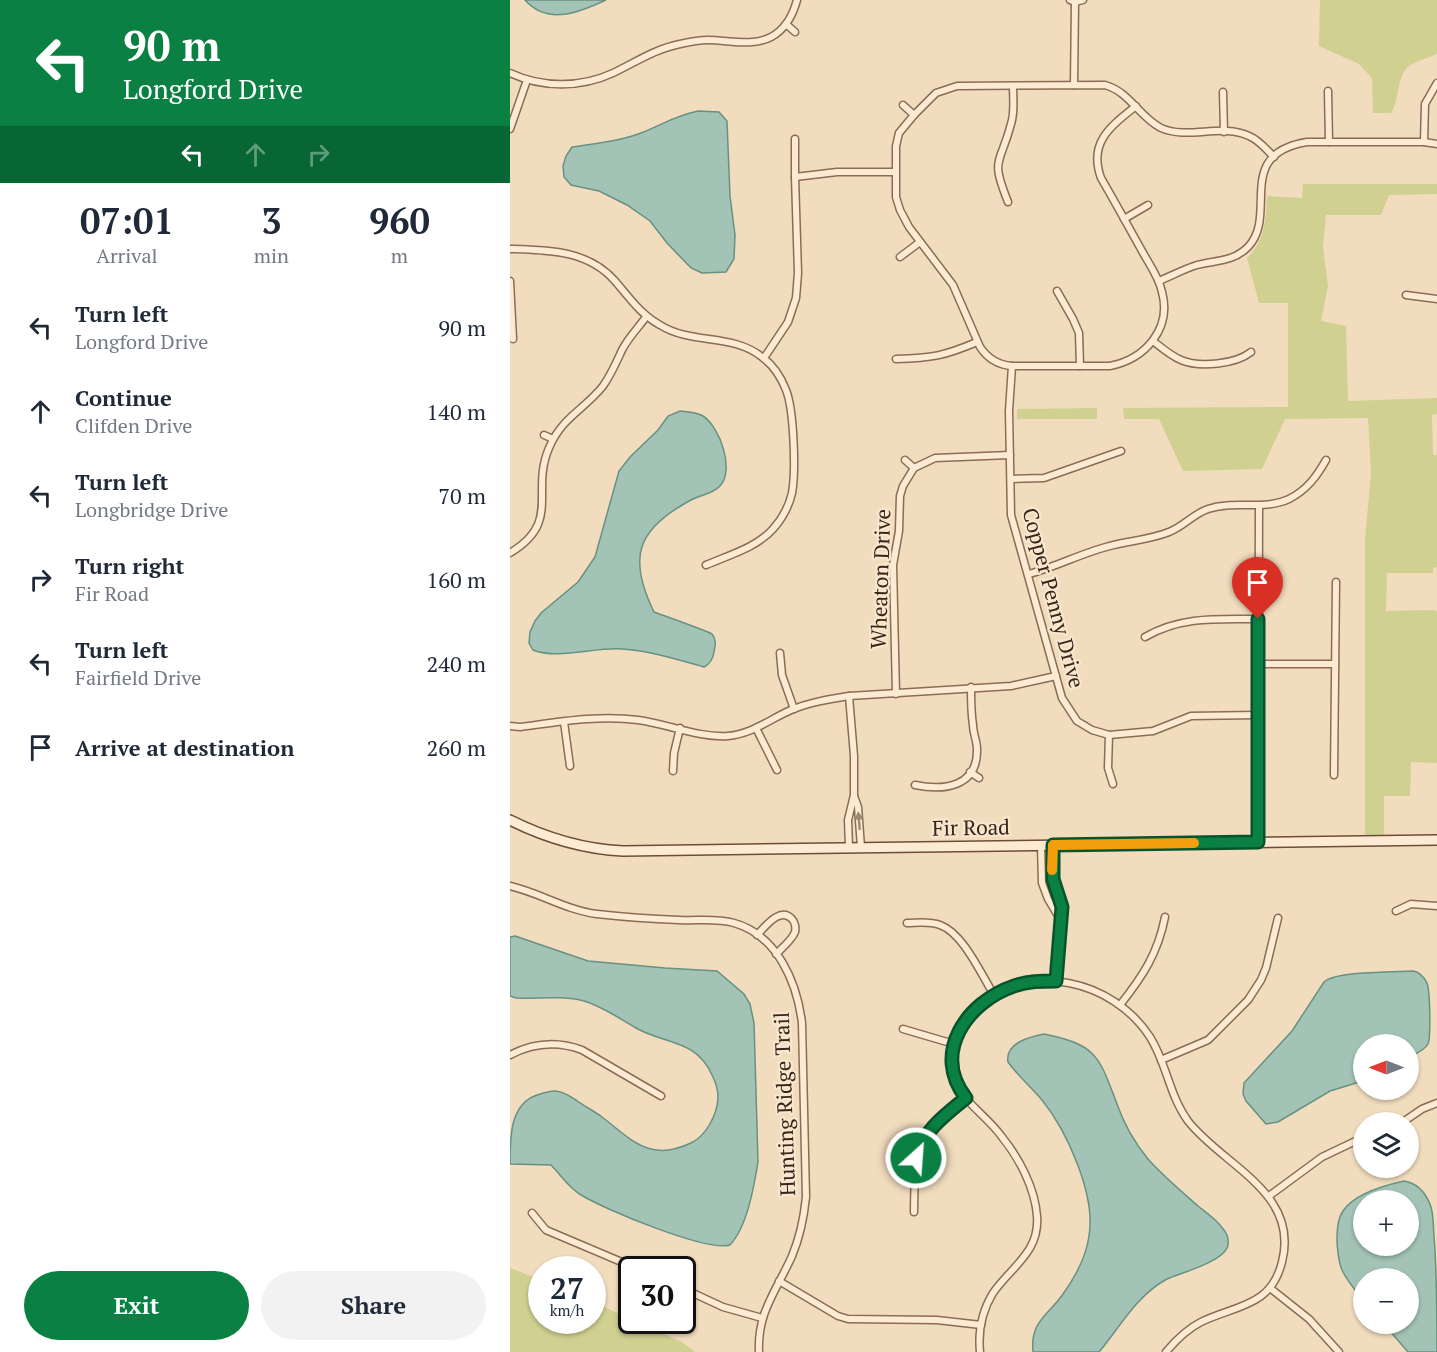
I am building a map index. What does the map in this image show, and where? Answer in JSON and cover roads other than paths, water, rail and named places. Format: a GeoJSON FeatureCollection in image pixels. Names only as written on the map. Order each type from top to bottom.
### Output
{"type":"FeatureCollection","features":[{"type":"Feature","properties":{"kind":"street"},"geometry":{"type":"LineString","coordinates":[[510,73],[527,80],[559,85],[589,81],[613,73],[638,59],[668,47],[702,40],[756,42],[773,36],[786,24],[792,16],[797,0]]}},
{"type":"Feature","properties":{"kind":"street"},"geometry":{"type":"LineString","coordinates":[[1074,85],[1072,1],[1083,0]]}},
{"type":"Feature","properties":{"kind":"street"},"geometry":{"type":"LineString","coordinates":[[786,24],[795,32]]}},
{"type":"Feature","properties":{"kind":"street"},"geometry":{"type":"LineString","coordinates":[[510,129],[527,80]]}},
{"type":"Feature","properties":{"kind":"street"},"geometry":{"type":"LineString","coordinates":[[1424,142],[1425,104],[1437,83]]}},
{"type":"Feature","properties":{"kind":"street"},"geometry":{"type":"LineString","coordinates":[[1136,106],[1107,131],[1098,151],[1098,167],[1101,178],[1159,281],[1164,309],[1160,327],[1153,341],[1142,353],[1123,363],[1110,366],[1004,366],[990,358],[978,342],[953,285],[920,242],[900,210],[896,197],[897,139],[902,129],[936,93],[950,87],[1098,84],[1113,87],[1125,94],[1154,124],[1169,130],[1239,132],[1252,137],[1274,157]]}},
{"type":"Feature","properties":{"kind":"street"},"geometry":{"type":"LineString","coordinates":[[1008,202],[997,165],[1011,124],[1013,86]]}},
{"type":"Feature","properties":{"kind":"street"},"geometry":{"type":"LineString","coordinates":[[1328,91],[1329,142]]}},
{"type":"Feature","properties":{"kind":"street"},"geometry":{"type":"LineString","coordinates":[[1223,92],[1224,132]]}},
{"type":"Feature","properties":{"kind":"street"},"geometry":{"type":"LineString","coordinates":[[903,105],[914,115]]}},
{"type":"Feature","properties":{"kind":"street"},"geometry":{"type":"LineString","coordinates":[[764,358],[788,322],[796,298],[798,273],[795,139]]}},
{"type":"Feature","properties":{"kind":"street"},"geometry":{"type":"LineString","coordinates":[[1159,281],[1193,266],[1228,260],[1246,249],[1257,232],[1261,184],[1266,168],[1274,157],[1285,149],[1299,144],[1329,142],[1437,144]]}},
{"type":"Feature","properties":{"kind":"street"},"geometry":{"type":"LineString","coordinates":[[795,177],[837,172],[895,172]]}},
{"type":"Feature","properties":{"kind":"street"},"geometry":{"type":"LineString","coordinates":[[1124,219],[1148,205]]}},
{"type":"Feature","properties":{"kind":"street"},"geometry":{"type":"LineString","coordinates":[[900,258],[920,242]]}},
{"type":"Feature","properties":{"kind":"street"},"geometry":{"type":"LineString","coordinates":[[510,249],[546,250],[579,257],[611,276],[646,317],[660,326],[681,335],[740,344],[764,358],[782,380],[789,399],[793,482],[789,501],[779,522],[765,537],[705,565]]}},
{"type":"Feature","properties":{"kind":"street"},"geometry":{"type":"LineString","coordinates":[[510,281],[513,339]]}},
{"type":"Feature","properties":{"kind":"street"},"geometry":{"type":"LineString","coordinates":[[1057,291],[1079,333],[1080,366]]}},
{"type":"Feature","properties":{"kind":"street"},"geometry":{"type":"LineString","coordinates":[[1406,295],[1437,299]]}},
{"type":"Feature","properties":{"kind":"street"},"geometry":{"type":"LineString","coordinates":[[510,553],[530,539],[538,526],[542,507],[543,472],[553,439],[566,420],[603,386],[627,342],[646,317]]}},
{"type":"Feature","properties":{"kind":"street"},"geometry":{"type":"LineString","coordinates":[[1153,341],[1178,359],[1189,363],[1237,361],[1251,352]]}},
{"type":"Feature","properties":{"kind":"street"},"geometry":{"type":"LineString","coordinates":[[896,359],[942,356],[978,342]]}},
{"type":"Feature","properties":{"kind":"street","name":"Copper Penny Drive"},"geometry":{"type":"LineString","coordinates":[[1012,366],[1009,411],[1011,515],[1066,707],[1077,721],[1092,730],[1109,735]]}},
{"type":"Feature","properties":{"kind":"street"},"geometry":{"type":"LineString","coordinates":[[544,435],[553,439]]}},
{"type":"Feature","properties":{"kind":"street","name":"Copper Penny Drive"},"geometry":{"type":"LineString","coordinates":[[1011,479],[1044,478],[1121,451]]}},
{"type":"Feature","properties":{"kind":"street"},"geometry":{"type":"LineString","coordinates":[[905,460],[914,468],[926,461],[945,456],[1010,455]]}},
{"type":"Feature","properties":{"kind":"street"},"geometry":{"type":"LineString","coordinates":[[1029,574],[1056,567],[1103,548],[1168,533],[1209,508],[1259,506],[1280,502],[1300,492],[1317,475],[1326,460]]}},
{"type":"Feature","properties":{"kind":"street","name":"Wheaton Drive"},"geometry":{"type":"LineString","coordinates":[[896,694],[894,556],[899,531],[900,496],[907,477],[914,468]]}},
{"type":"Feature","properties":{"kind":"street"},"geometry":{"type":"LineString","coordinates":[[1258,842],[1259,506]]}},
{"type":"Feature","properties":{"kind":"street"},"geometry":{"type":"LineString","coordinates":[[1334,776],[1336,582]]}},
{"type":"Feature","properties":{"kind":"street"},"geometry":{"type":"LineString","coordinates":[[1145,637],[1168,626],[1194,620],[1258,619]]}},
{"type":"Feature","properties":{"kind":"street"},"geometry":{"type":"LineString","coordinates":[[780,653],[782,675],[794,709]]}},
{"type":"Feature","properties":{"kind":"street"},"geometry":{"type":"LineString","coordinates":[[1258,664],[1335,664]]}},
{"type":"Feature","properties":{"kind":"street"},"geometry":{"type":"LineString","coordinates":[[510,726],[619,718],[720,736],[740,734],[794,709],[849,696],[1021,685],[1056,676]]}},
{"type":"Feature","properties":{"kind":"street"},"geometry":{"type":"LineString","coordinates":[[915,785],[947,788],[963,781],[970,772],[975,762],[977,748],[973,726],[971,687]]}},
{"type":"Feature","properties":{"kind":"street"},"geometry":{"type":"LineString","coordinates":[[849,696],[854,756],[854,795],[848,820],[849,847]]}},
{"type":"Feature","properties":{"kind":"street"},"geometry":{"type":"LineString","coordinates":[[1113,784],[1108,768],[1109,735],[1153,731],[1191,716],[1258,715]]}},
{"type":"Feature","properties":{"kind":"street"},"geometry":{"type":"LineString","coordinates":[[564,722],[570,766]]}},
{"type":"Feature","properties":{"kind":"street"},"geometry":{"type":"LineString","coordinates":[[673,771],[674,753],[680,728]]}},
{"type":"Feature","properties":{"kind":"street"},"geometry":{"type":"LineString","coordinates":[[756,728],[777,770]]}},
{"type":"Feature","properties":{"kind":"street"},"geometry":{"type":"LineString","coordinates":[[970,772],[979,778]]}},
{"type":"Feature","properties":{"kind":"street"},"geometry":{"type":"LineString","coordinates":[[854,795],[858,807],[861,847]]}},
{"type":"Feature","properties":{"kind":"street","name":"Fir Road"},"geometry":{"type":"LineString","coordinates":[[510,820],[555,840],[613,851],[1437,840]]}},
{"type":"Feature","properties":{"kind":"street"},"geometry":{"type":"LineString","coordinates":[[1041,845],[1042,883],[1060,920]]}},
{"type":"Feature","properties":{"kind":"street"},"geometry":{"type":"LineString","coordinates":[[1053,845],[1053,879],[1062,907],[1056,981]]}},
{"type":"Feature","properties":{"kind":"street","name":"Hunting Ridge Trail"},"geometry":{"type":"LineString","coordinates":[[510,886],[587,912],[664,920],[725,921],[740,925],[758,935],[776,954],[794,987],[802,1023],[806,1185],[803,1220],[798,1241],[762,1318],[759,1352]]}},
{"type":"Feature","properties":{"kind":"street"},"geometry":{"type":"LineString","coordinates":[[1396,911],[1411,904],[1437,906]]}},
{"type":"Feature","properties":{"kind":"street"},"geometry":{"type":"LineString","coordinates":[[758,935],[778,916],[792,919],[796,927],[795,932],[776,954]]}},
{"type":"Feature","properties":{"kind":"street"},"geometry":{"type":"LineString","coordinates":[[1120,1005],[1153,959],[1162,935],[1165,916]]}},
{"type":"Feature","properties":{"kind":"street"},"geometry":{"type":"LineString","coordinates":[[1161,1060],[1208,1040],[1248,1000],[1266,968],[1278,918]]}},
{"type":"Feature","properties":{"kind":"street"},"geometry":{"type":"LineString","coordinates":[[907,923],[935,923],[951,931],[962,943],[994,995]]}},
{"type":"Feature","properties":{"kind":"street"},"geometry":{"type":"LineString","coordinates":[[980,1352],[981,1325],[987,1305],[994,1291],[1031,1248],[1037,1228],[1037,1219],[1029,1186],[1016,1156],[992,1124],[966,1098],[957,1085],[952,1068],[954,1044],[969,1017],[994,995],[1024,983],[1056,981],[1089,988],[1120,1005],[1142,1027],[1153,1042],[1171,1092],[1189,1122],[1269,1196],[1280,1216],[1284,1245],[1279,1272],[1270,1288],[1256,1301],[1196,1325],[1181,1335],[1170,1350]]}},
{"type":"Feature","properties":{"kind":"street"},"geometry":{"type":"LineString","coordinates":[[903,1029],[954,1044]]}},
{"type":"Feature","properties":{"kind":"street"},"geometry":{"type":"LineString","coordinates":[[510,1055],[538,1045],[571,1046],[582,1050],[661,1096]]}},
{"type":"Feature","properties":{"kind":"street"},"geometry":{"type":"LineString","coordinates":[[914,1212],[915,1165],[921,1143],[935,1124],[966,1098]]}},
{"type":"Feature","properties":{"kind":"street"},"geometry":{"type":"LineString","coordinates":[[1418,1112],[1437,1103]]}},
{"type":"Feature","properties":{"kind":"street"},"geometry":{"type":"LineString","coordinates":[[1269,1196],[1322,1156],[1353,1142]]}},
{"type":"Feature","properties":{"kind":"street"},"geometry":{"type":"LineString","coordinates":[[532,1213],[546,1230],[618,1261]]}},
{"type":"Feature","properties":{"kind":"street"},"geometry":{"type":"LineString","coordinates":[[779,1281],[838,1316],[848,1319],[937,1320],[981,1325]]}},
{"type":"Feature","properties":{"kind":"street"},"geometry":{"type":"LineString","coordinates":[[1270,1288],[1309,1319],[1339,1352]]}},
{"type":"Feature","properties":{"kind":"street"},"geometry":{"type":"LineString","coordinates":[[696,1294],[723,1307],[762,1318]]}}]}
